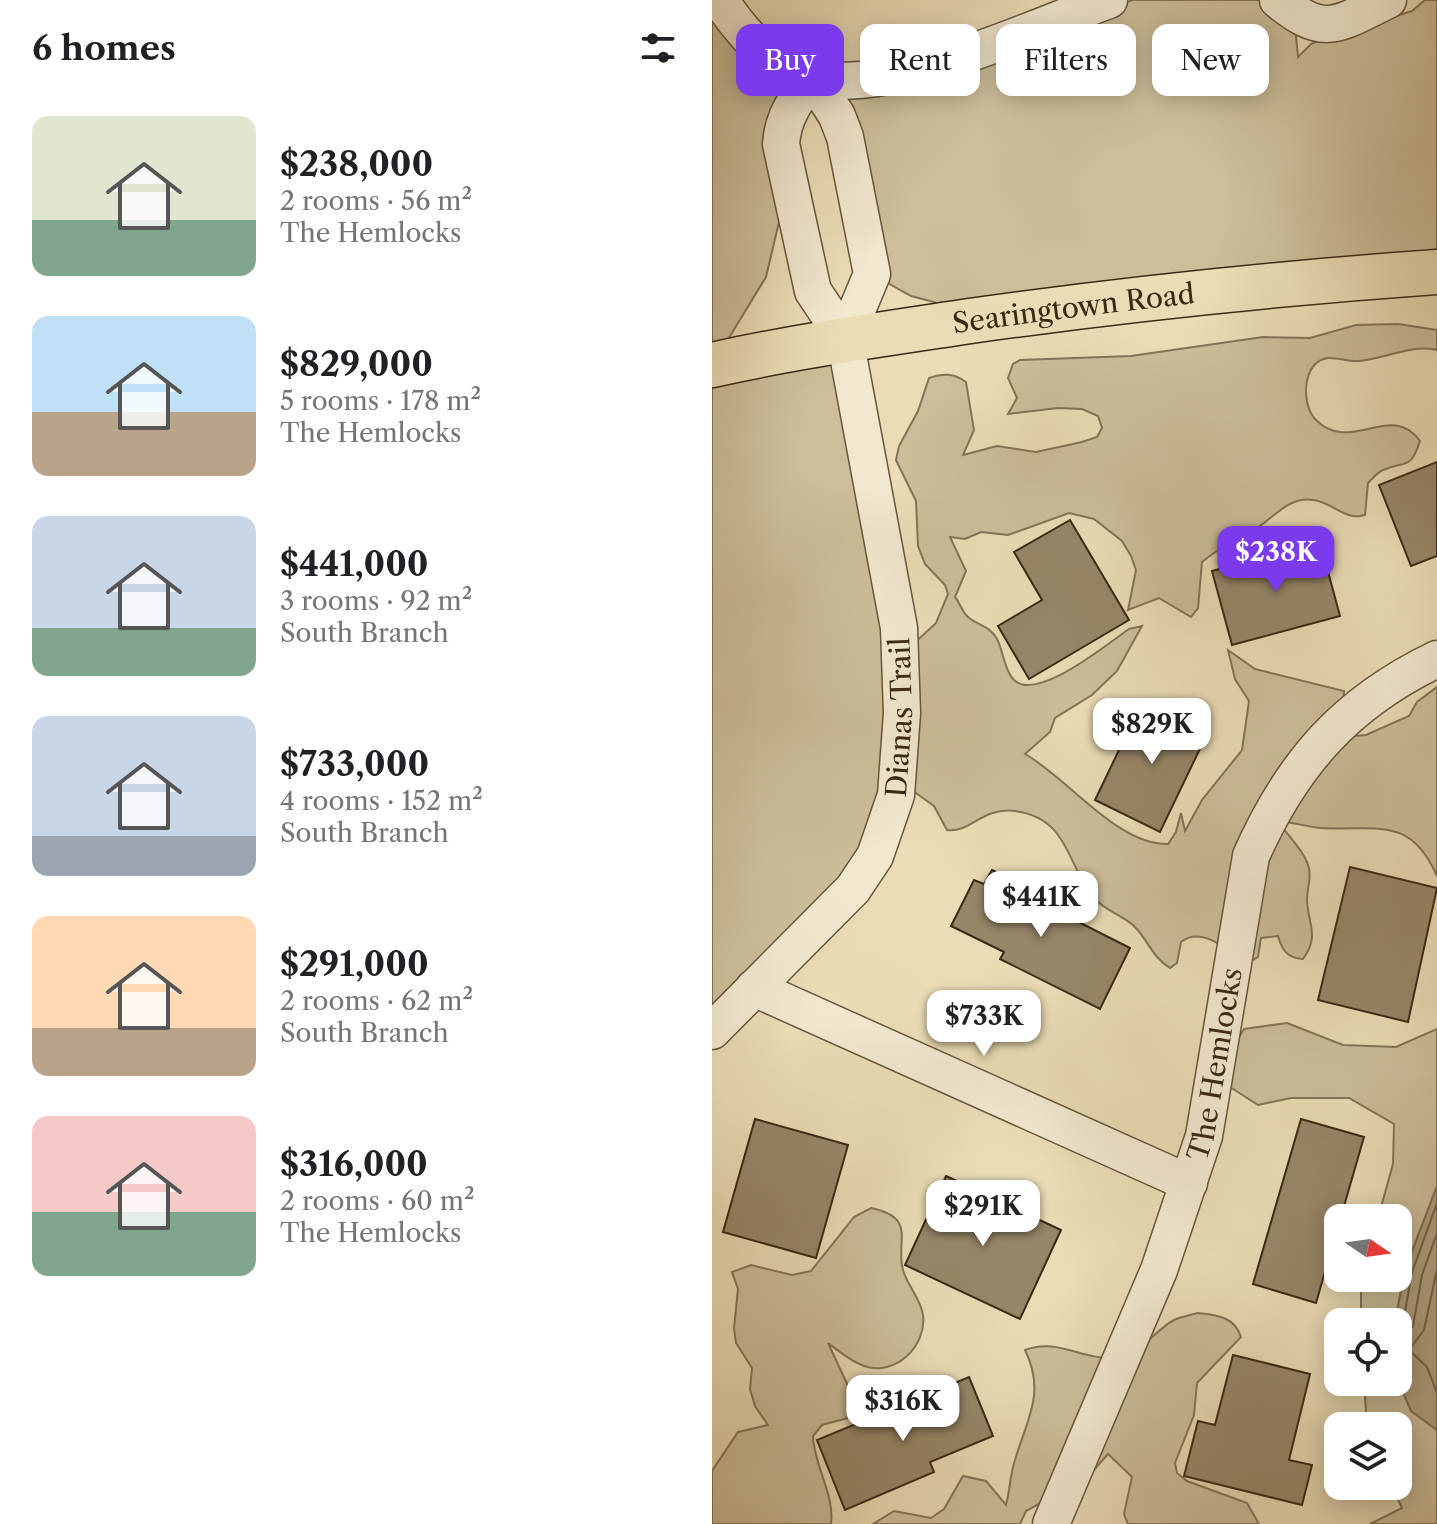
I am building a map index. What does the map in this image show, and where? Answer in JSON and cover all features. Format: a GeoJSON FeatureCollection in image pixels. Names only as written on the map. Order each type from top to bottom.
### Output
{"type":"FeatureCollection","features":[{"type":"Feature","properties":{"kind":"main road","name":"Searingtown Road"},"geometry":{"type":"LineString","coordinates":[[712,365],[845,339],[1113,301],[1281,283],[1437,272]]}},
{"type":"Feature","properties":{"kind":"street"},"geometry":{"type":"LineString","coordinates":[[720,0],[737,24]]}},
{"type":"Feature","properties":{"kind":"street"},"geometry":{"type":"LineString","coordinates":[[844,80],[861,81],[909,73],[1109,0]]}},
{"type":"Feature","properties":{"kind":"street"},"geometry":{"type":"LineString","coordinates":[[1278,0],[1309,23],[1325,26],[1388,0]]}},
{"type":"Feature","properties":{"kind":"street"},"geometry":{"type":"LineString","coordinates":[[798,96],[782,126],[781,144],[813,291],[845,339]]}},
{"type":"Feature","properties":{"kind":"street"},"geometry":{"type":"LineString","coordinates":[[824,96],[845,137],[872,274],[845,339]]}},
{"type":"Feature","properties":{"kind":"street","name":"Dianas Trail"},"geometry":{"type":"LineString","coordinates":[[712,1031],[853,889],[866,871],[889,818],[899,773],[902,713],[899,628],[845,339]]}},
{"type":"Feature","properties":{"kind":"street","name":"The Hemlocks"},"geometry":{"type":"LineString","coordinates":[[1051,1524],[1159,1270],[1189,1183],[1212,1099],[1229,971],[1251,856],[1270,814],[1302,763],[1354,710],[1437,659]]}},
{"type":"Feature","properties":{"kind":"street"},"geometry":{"type":"LineString","coordinates":[[754,988],[1189,1183]]}},
{"type":"Feature","properties":{"kind":"shaded area"},"geometry":{"type":"Polygon","coordinates":[[[712,0],[739,24],[736,24],[736,96],[809,96],[766,277],[727,341],[712,358],[712,0]]]}},
{"type":"Feature","properties":{"kind":"shaded area"},"geometry":{"type":"Polygon","coordinates":[[[1133,0],[1269,0],[1295,26],[1298,57],[1311,44],[1327,37],[1412,11],[1425,0],[1437,0],[1437,272],[960,309],[911,296],[872,274],[818,96],[844,96],[844,71],[860,72],[860,96],[980,96],[980,50],[996,45],[996,96],[1136,96],[1136,24],[1059,24],[1133,0]]]}},
{"type":"Feature","properties":{"kind":"shaded area"},"geometry":{"type":"Polygon","coordinates":[[[1398,324],[1437,330],[1437,350],[1407,350],[1359,361],[1328,358],[1319,361],[1306,384],[1307,404],[1315,419],[1328,429],[1342,432],[1396,425],[1409,430],[1420,441],[1413,457],[1406,463],[1381,471],[1368,483],[1365,515],[1351,515],[1320,501],[1296,501],[1208,557],[1202,562],[1198,608],[1191,617],[1159,598],[1128,610],[1136,570],[1131,556],[1122,541],[1094,519],[1069,513],[1008,535],[981,532],[965,539],[950,537],[966,571],[955,597],[968,617],[994,634],[1010,675],[1023,685],[1054,678],[1129,629],[1142,626],[1117,671],[1092,695],[1055,718],[1050,732],[1025,754],[1112,822],[1130,834],[1149,841],[1168,844],[1176,832],[1181,813],[1185,831],[1202,800],[1242,750],[1249,701],[1235,679],[1228,650],[1255,669],[1344,691],[1342,712],[1295,748],[1277,779],[1343,737],[1366,735],[1409,716],[1417,702],[1437,687],[1437,876],[1415,843],[1390,830],[1321,828],[1278,821],[1309,867],[1307,900],[1312,937],[1303,959],[1286,952],[1278,936],[1261,938],[1258,957],[1248,963],[1215,942],[1198,936],[1181,942],[1177,963],[1170,968],[1159,959],[1134,926],[1094,898],[1064,844],[1046,823],[1033,815],[1003,811],[985,816],[963,828],[947,830],[934,806],[913,791],[712,1031],[712,365],[845,339],[907,650],[936,623],[948,594],[945,585],[925,564],[918,546],[916,501],[896,460],[899,446],[918,411],[929,378],[948,375],[966,382],[974,430],[963,455],[997,446],[1036,452],[1097,437],[1102,428],[1098,416],[1082,409],[1058,408],[1008,414],[1017,398],[1008,378],[1013,364],[1020,360],[1131,356],[1263,337],[1310,338],[1356,325],[1398,324]]]}},
{"type":"Feature","properties":{"kind":"shaded area"},"geometry":{"type":"Polygon","coordinates":[[[1287,1023],[1343,1045],[1396,1047],[1437,1029],[1437,1186],[1412,1252],[1412,1204],[1382,1204],[1393,1164],[1394,1124],[1349,1098],[1291,1098],[1258,1105],[1230,1087],[1226,1058],[1244,1029],[1287,1023]]]}},
{"type":"Feature","properties":{"kind":"shaded area"},"geometry":{"type":"Polygon","coordinates":[[[871,1208],[886,1212],[900,1224],[903,1270],[922,1309],[923,1327],[920,1338],[907,1356],[887,1367],[864,1366],[828,1343],[857,1405],[852,1417],[822,1425],[813,1436],[830,1502],[831,1524],[712,1524],[712,1471],[738,1432],[768,1425],[755,1406],[750,1389],[752,1368],[736,1343],[734,1328],[738,1289],[732,1272],[751,1265],[792,1275],[811,1271],[854,1217],[871,1208]]]}},
{"type":"Feature","properties":{"kind":"shaded area"},"geometry":{"type":"Polygon","coordinates":[[[1361,1292],[1401,1292],[1398,1308],[1361,1308],[1361,1292]]]}},
{"type":"Feature","properties":{"kind":"shaded area"},"geometry":{"type":"Polygon","coordinates":[[[1198,1313],[1230,1321],[1241,1337],[1197,1383],[1194,1415],[1175,1463],[1177,1473],[1187,1481],[1247,1503],[1259,1524],[1128,1524],[1124,1514],[1132,1477],[1108,1454],[1088,1477],[1026,1511],[1020,1524],[873,1524],[894,1511],[931,1518],[944,1509],[963,1476],[986,1481],[1006,1505],[1013,1466],[1034,1393],[1031,1365],[1025,1350],[1049,1346],[1104,1358],[1117,1357],[1134,1351],[1174,1320],[1198,1313]]]}},
{"type":"Feature","properties":{"kind":"shaded area"},"geometry":{"type":"Polygon","coordinates":[[[1365,1396],[1406,1396],[1416,1412],[1437,1430],[1437,1524],[1370,1524],[1402,1508],[1398,1500],[1412,1500],[1412,1412],[1366,1412],[1365,1396]]]}},
{"type":"Feature","properties":{"kind":"water"},"geometry":{"type":"Polygon","coordinates":[[[1437,1186],[1437,1430],[1411,1411],[1405,1396],[1412,1396],[1412,1308],[1398,1308],[1401,1292],[1412,1292],[1412,1252],[1437,1186]]]}},
{"type":"Feature","properties":{"kind":"building"},"geometry":{"type":"Polygon","coordinates":[[[1437,462],[1437,556],[1411,566],[1379,485],[1437,462]]]}},
{"type":"Feature","properties":{"kind":"building"},"geometry":{"type":"Polygon","coordinates":[[[1070,520],[1129,620],[1029,679],[998,626],[1042,600],[1014,552],[1070,520]]]}},
{"type":"Feature","properties":{"kind":"building"},"geometry":{"type":"Polygon","coordinates":[[[1320,542],[1340,616],[1232,645],[1212,571],[1320,542]]]}},
{"type":"Feature","properties":{"kind":"building"},"geometry":{"type":"Polygon","coordinates":[[[1143,700],[1208,732],[1160,832],[1095,800],[1143,700]]]}},
{"type":"Feature","properties":{"kind":"building"},"geometry":{"type":"Polygon","coordinates":[[[1350,867],[1437,888],[1408,1022],[1318,1000],[1350,867]]]}},
{"type":"Feature","properties":{"kind":"building"},"geometry":{"type":"Polygon","coordinates":[[[992,870],[1035,891],[1031,898],[1130,948],[1100,1009],[1000,959],[1004,952],[951,926],[974,880],[984,884],[992,870]]]}},
{"type":"Feature","properties":{"kind":"building"},"geometry":{"type":"Polygon","coordinates":[[[755,1119],[848,1145],[816,1258],[723,1232],[755,1119]]]}},
{"type":"Feature","properties":{"kind":"building"},"geometry":{"type":"Polygon","coordinates":[[[1301,1119],[1364,1137],[1345,1204],[1324,1204],[1324,1275],[1316,1303],[1253,1284],[1301,1119]]]}},
{"type":"Feature","properties":{"kind":"building"},"geometry":{"type":"Polygon","coordinates":[[[946,1176],[1061,1230],[1020,1319],[905,1265],[946,1176]]]}},
{"type":"Feature","properties":{"kind":"building"},"geometry":{"type":"Polygon","coordinates":[[[1233,1355],[1310,1374],[1289,1460],[1312,1465],[1302,1505],[1184,1476],[1198,1421],[1215,1425],[1233,1355]]]}},
{"type":"Feature","properties":{"kind":"building"},"geometry":{"type":"Polygon","coordinates":[[[969,1377],[993,1436],[930,1462],[934,1472],[845,1510],[817,1440],[969,1377]]]}}]}
